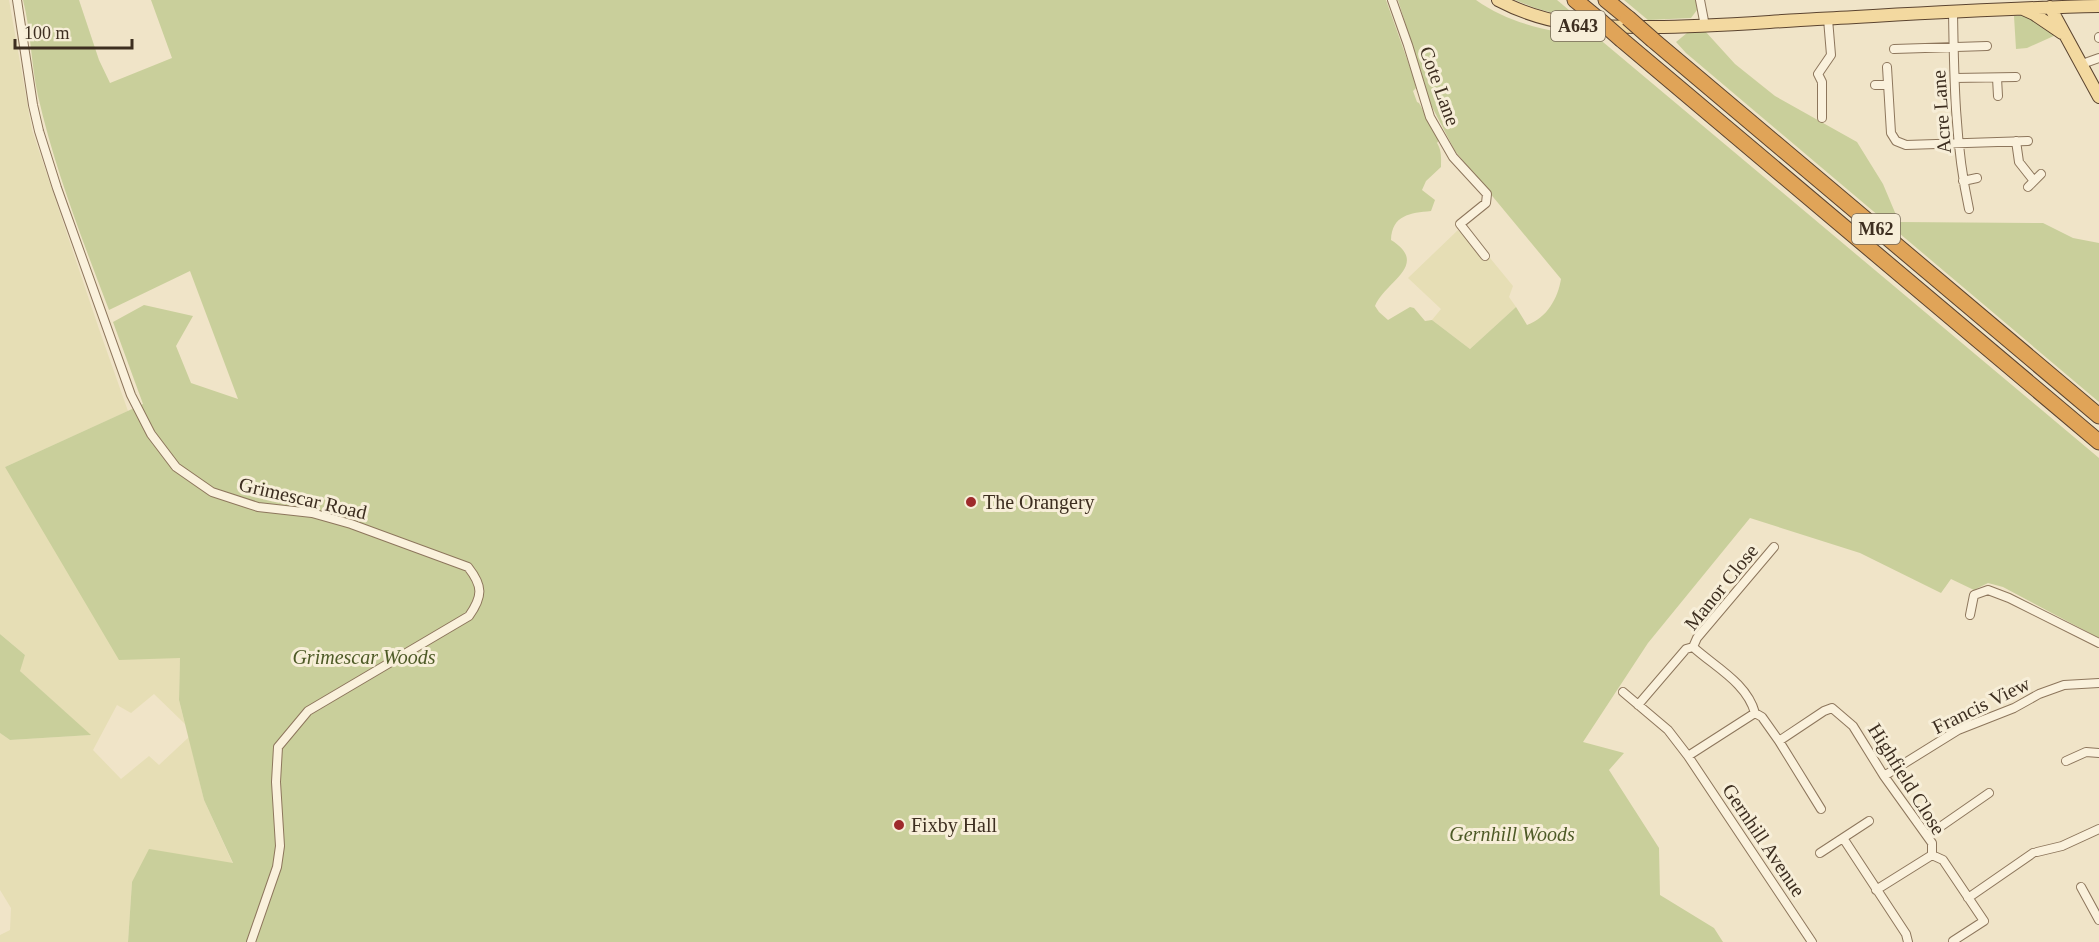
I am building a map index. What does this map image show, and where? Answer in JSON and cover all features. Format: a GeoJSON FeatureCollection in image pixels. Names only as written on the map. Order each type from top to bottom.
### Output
{"type":"FeatureCollection","features":[{"type":"Feature","properties":{"kind":"highway","name":"M62"},"geometry":{"type":"LineString","coordinates":[[1575,0],[2099,442]]}},
{"type":"Feature","properties":{"kind":"highway","name":"M62"},"geometry":{"type":"LineString","coordinates":[[1606,0],[2099,416]]}},
{"type":"Feature","properties":{"kind":"main road","name":"A643"},"geometry":{"type":"LineString","coordinates":[[1498,0],[1522,11],[1566,24],[1590,27],[1705,26],[2099,6]]}},
{"type":"Feature","properties":{"kind":"main road"},"geometry":{"type":"LineString","coordinates":[[2050,7],[2099,97]]}},
{"type":"Feature","properties":{"kind":"main road"},"geometry":{"type":"LineString","coordinates":[[2022,9],[2055,27],[2067,38]]}},
{"type":"Feature","properties":{"kind":"street","name":"Grimescar Road"},"geometry":{"type":"LineString","coordinates":[[17,0],[33,105],[57,188],[131,395],[151,434],[176,467],[212,492],[258,507],[312,513],[351,524],[468,567],[478,581],[479,602],[469,616],[308,711],[278,747],[276,782],[280,846],[277,867],[250,942]]}},
{"type":"Feature","properties":{"kind":"street","name":"Cote Lane"},"geometry":{"type":"LineString","coordinates":[[1392,0],[1430,117],[1453,157],[1487,194],[1486,203],[1460,224],[1485,256]]}},
{"type":"Feature","properties":{"kind":"street"},"geometry":{"type":"LineString","coordinates":[[1700,0],[1705,26]]}},
{"type":"Feature","properties":{"kind":"street","name":"Acre Lane"},"geometry":{"type":"LineString","coordinates":[[1953,12],[1958,143],[1969,210]]}},
{"type":"Feature","properties":{"kind":"street"},"geometry":{"type":"LineString","coordinates":[[1822,118],[1822,82],[1818,74],[1831,54],[1828,19]]}},
{"type":"Feature","properties":{"kind":"street"},"geometry":{"type":"LineString","coordinates":[[1894,49],[1987,46]]}},
{"type":"Feature","properties":{"kind":"street"},"geometry":{"type":"LineString","coordinates":[[2082,64],[2099,58]]}},
{"type":"Feature","properties":{"kind":"street"},"geometry":{"type":"LineString","coordinates":[[1887,68],[1891,133],[1896,141],[1906,146],[2028,141]]}},
{"type":"Feature","properties":{"kind":"street"},"geometry":{"type":"LineString","coordinates":[[1956,78],[2016,77]]}},
{"type":"Feature","properties":{"kind":"street"},"geometry":{"type":"LineString","coordinates":[[1997,78],[1998,96]]}},
{"type":"Feature","properties":{"kind":"street"},"geometry":{"type":"LineString","coordinates":[[1875,85],[1888,85]]}},
{"type":"Feature","properties":{"kind":"street"},"geometry":{"type":"LineString","coordinates":[[2016,141],[2019,162],[2031,184],[2042,174]]}},
{"type":"Feature","properties":{"kind":"street"},"geometry":{"type":"LineString","coordinates":[[1963,181],[1977,178]]}},
{"type":"Feature","properties":{"kind":"street","name":"Manor Close"},"geometry":{"type":"LineString","coordinates":[[1693,647],[1697,638],[1774,547]]}},
{"type":"Feature","properties":{"kind":"street"},"geometry":{"type":"LineString","coordinates":[[1970,615],[1974,595],[1988,590],[2009,598],[2099,643]]}},
{"type":"Feature","properties":{"kind":"street","name":"Manor Close"},"geometry":{"type":"LineString","coordinates":[[1638,705],[1686,649],[1693,647]]}},
{"type":"Feature","properties":{"kind":"street","name":"Manor Close"},"geometry":{"type":"LineString","coordinates":[[1693,647],[1739,685],[1751,700],[1755,712]]}},
{"type":"Feature","properties":{"kind":"street","name":"Francis View"},"geometry":{"type":"LineString","coordinates":[[1884,776],[1958,730],[2014,708],[2040,694],[2064,685],[2099,683]]}},
{"type":"Feature","properties":{"kind":"street","name":"Gernhill Avenue"},"geometry":{"type":"LineString","coordinates":[[1623,692],[1668,730],[1688,756],[1812,942]]}},
{"type":"Feature","properties":{"kind":"street","name":"Highfield Close"},"geometry":{"type":"LineString","coordinates":[[1779,741],[1832,708],[1853,726],[1884,776],[1932,843],[1932,855],[1943,860],[1984,921],[1953,941]]}},
{"type":"Feature","properties":{"kind":"street"},"geometry":{"type":"LineString","coordinates":[[1688,756],[1755,712],[1762,717],[1779,741],[1821,809]]}},
{"type":"Feature","properties":{"kind":"street"},"geometry":{"type":"LineString","coordinates":[[2066,761],[2086,752],[2099,753]]}},
{"type":"Feature","properties":{"kind":"street"},"geometry":{"type":"LineString","coordinates":[[1927,836],[1989,793]]}},
{"type":"Feature","properties":{"kind":"street"},"geometry":{"type":"LineString","coordinates":[[1820,853],[1869,821]]}},
{"type":"Feature","properties":{"kind":"street"},"geometry":{"type":"LineString","coordinates":[[1968,898],[2035,852],[2062,846],[2099,829]]}},
{"type":"Feature","properties":{"kind":"street"},"geometry":{"type":"LineString","coordinates":[[1843,838],[1906,934],[1908,942]]}},
{"type":"Feature","properties":{"kind":"street"},"geometry":{"type":"LineString","coordinates":[[1876,890],[1932,855]]}},
{"type":"Feature","properties":{"kind":"street"},"geometry":{"type":"LineString","coordinates":[[2081,887],[2099,920]]}},
{"type":"Feature","properties":{"kind":"shaded area"},"geometry":{"type":"Polygon","coordinates":[[[0,0],[9,0],[32,130],[128,411],[5,467],[180,658],[179,700],[185,724],[154,694],[131,713],[117,705],[93,750],[121,779],[149,756],[159,765],[189,737],[204,800],[233,864],[132,882],[128,942],[0,942],[0,935],[10,930],[11,908],[0,890],[0,733],[10,740],[90,735],[19,670],[25,655],[0,634],[0,0]]]}},
{"type":"Feature","properties":{"kind":"shaded area"},"geometry":{"type":"Polygon","coordinates":[[[1458,230],[1476,249],[1481,247],[1513,286],[1509,297],[1516,307],[1470,349],[1432,320],[1441,309],[1408,278],[1458,230]]]}},
{"type":"Feature","properties":{"kind":"green space"},"geometry":{"type":"Polygon","coordinates":[[[23,0],[79,0],[99,60],[110,83],[172,58],[151,0],[1386,0],[1413,76],[1416,88],[1413,91],[1417,102],[1439,140],[1437,143],[1441,167],[1426,181],[1422,190],[1435,200],[1431,211],[1409,214],[1395,225],[1391,240],[1402,249],[1407,257],[1406,266],[1375,306],[1388,320],[1410,307],[1414,308],[1425,321],[1432,320],[1470,349],[1516,307],[1527,325],[1540,318],[1554,300],[1561,279],[1455,151],[1430,103],[1398,0],[1476,0],[1519,22],[1565,33],[1597,37],[2099,458],[2099,638],[2003,587],[1988,583],[1974,590],[1951,579],[1941,593],[1860,553],[1750,518],[1648,643],[1583,742],[1624,753],[1609,770],[1659,848],[1660,895],[1714,928],[1723,942],[128,942],[132,882],[149,849],[233,863],[204,800],[179,700],[180,658],[119,660],[5,467],[143,404],[113,322],[144,305],[193,316],[176,346],[191,383],[238,399],[190,271],[109,310],[52,151],[36,84],[23,0]]]}},
{"type":"Feature","properties":{"kind":"green space"},"geometry":{"type":"Polygon","coordinates":[[[1515,0],[1557,0],[1582,21],[1535,8],[1515,0]]]}},
{"type":"Feature","properties":{"kind":"green space"},"geometry":{"type":"Polygon","coordinates":[[[1624,0],[1696,0],[1697,10],[1691,18],[1648,20],[1624,0]]]}},
{"type":"Feature","properties":{"kind":"green space"},"geometry":{"type":"Polygon","coordinates":[[[2024,15],[2056,35],[2027,48],[2016,49],[2014,16],[2024,15]]]}},
{"type":"Feature","properties":{"kind":"green space"},"geometry":{"type":"Polygon","coordinates":[[[1705,31],[1735,64],[1775,96],[1857,142],[1883,184],[1899,222],[2043,223],[2073,238],[2099,243],[2099,402],[1686,53],[1676,42],[1687,33],[1705,31]]]}},
{"type":"Feature","properties":{"kind":"green space"},"geometry":{"type":"Polygon","coordinates":[[[0,634],[25,655],[20,671],[91,735],[10,740],[0,733],[0,634]]]}},
{"type":"Feature","properties":{"kind":"place","name":"The Orangery"},"geometry":{"type":"Point","coordinates":[971,502]}},
{"type":"Feature","properties":{"kind":"place","name":"Fixby Hall"},"geometry":{"type":"Point","coordinates":[899,825]}},
{"type":"Feature","properties":{"kind":"park label","name":"Grimescar Woods"},"geometry":{"type":"Point","coordinates":[364,657]}},
{"type":"Feature","properties":{"kind":"park label","name":"Gernhill Woods"},"geometry":{"type":"Point","coordinates":[1512,834]}}]}
